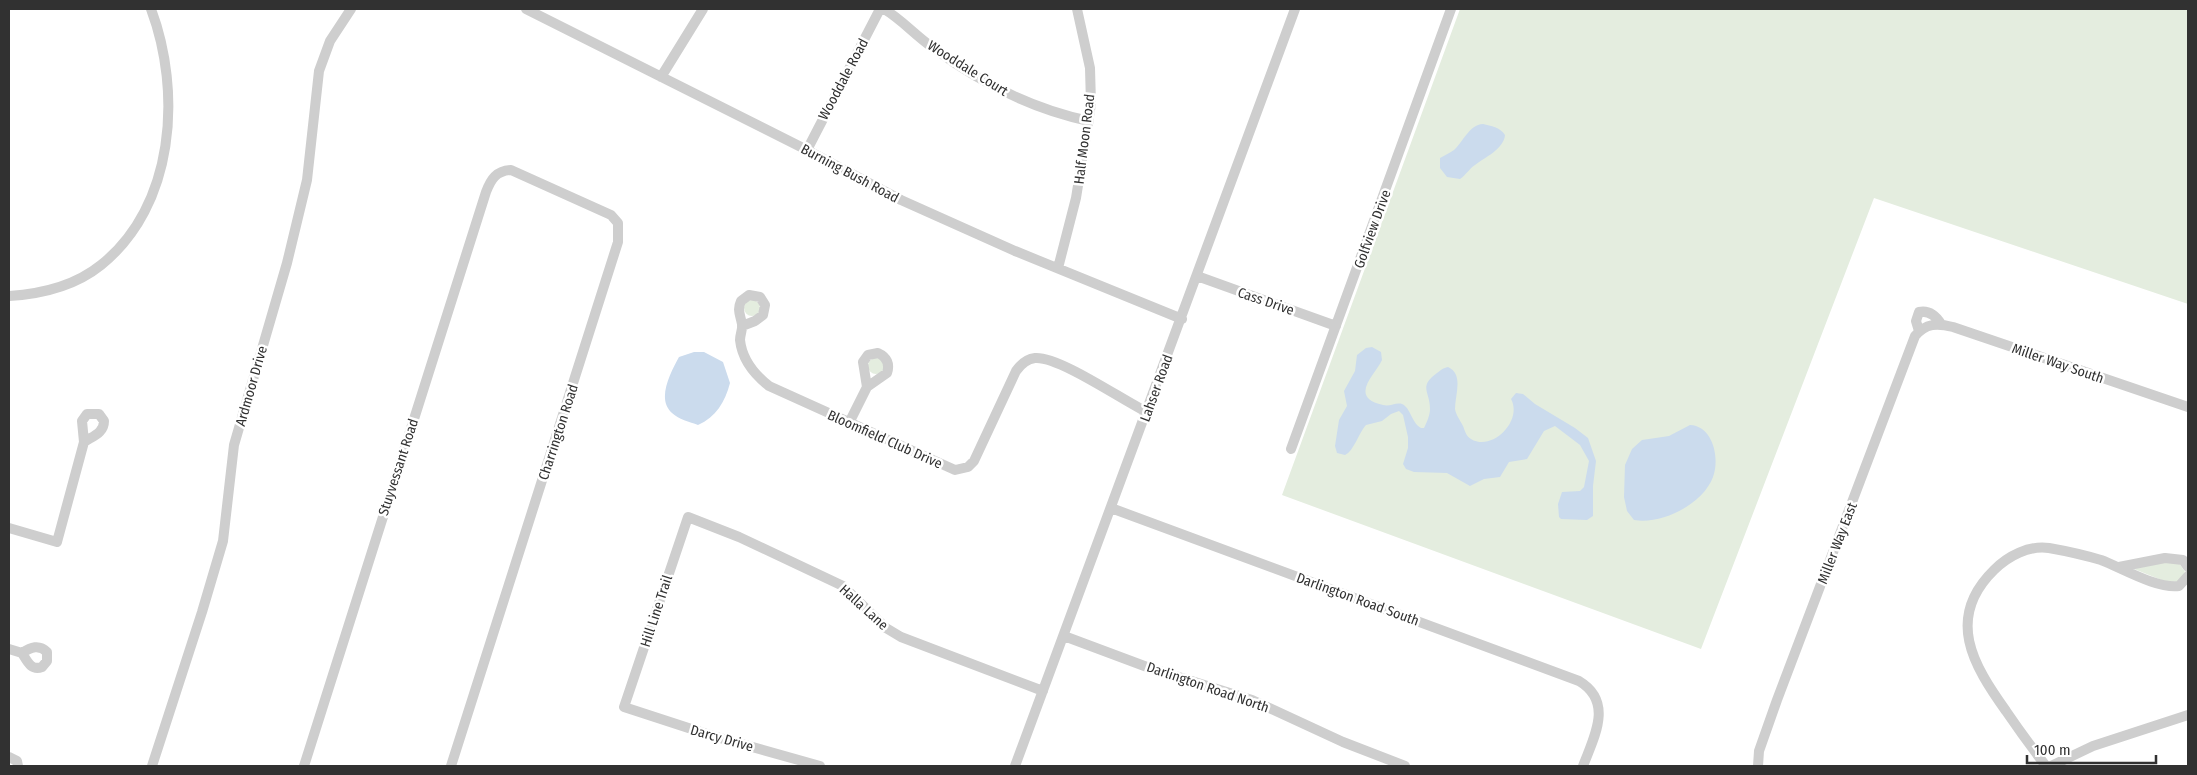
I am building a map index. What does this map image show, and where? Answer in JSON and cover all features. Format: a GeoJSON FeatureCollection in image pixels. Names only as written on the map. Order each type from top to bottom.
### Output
{"type":"FeatureCollection","features":[{"type":"Feature","properties":{"kind":"street"},"geometry":{"type":"LineString","coordinates":[[9,296],[51,290],[86,275],[122,247],[140,222],[147,208],[165,145],[168,104],[165,59],[151,9]]}},
{"type":"Feature","properties":{"kind":"street","name":"Ardmoor Drive"},"geometry":{"type":"LineString","coordinates":[[152,766],[202,612],[223,540],[234,445],[287,263],[306,188],[319,71],[330,41],[351,9]]}},
{"type":"Feature","properties":{"kind":"street","name":"Burning Bush Road"},"geometry":{"type":"LineString","coordinates":[[526,9],[807,150],[901,200],[1058,268],[1182,318]]}},
{"type":"Feature","properties":{"kind":"street"},"geometry":{"type":"LineString","coordinates":[[661,77],[703,9]]}},
{"type":"Feature","properties":{"kind":"street","name":"Wooddale Court"},"geometry":{"type":"LineString","coordinates":[[882,9],[932,47],[986,82],[1040,107],[1090,122]]}},
{"type":"Feature","properties":{"kind":"street","name":"Wooddale Road"},"geometry":{"type":"LineString","coordinates":[[807,150],[882,9]]}},
{"type":"Feature","properties":{"kind":"street","name":"Half Moon Road"},"geometry":{"type":"LineString","coordinates":[[1058,268],[1076,198],[1090,122],[1090,68],[1077,9]]}},
{"type":"Feature","properties":{"kind":"street","name":"Lahser Road"},"geometry":{"type":"LineString","coordinates":[[1016,766],[1295,9]]}},
{"type":"Feature","properties":{"kind":"street","name":"Golfview Drive"},"geometry":{"type":"LineString","coordinates":[[1291,449],[1451,9]]}},
{"type":"Feature","properties":{"kind":"street","name":"Charrington Road"},"geometry":{"type":"LineString","coordinates":[[451,766],[614,259],[619,234],[615,219],[604,211],[520,173],[511,170],[500,172]]}},
{"type":"Feature","properties":{"kind":"street","name":"Stuyvessant Road"},"geometry":{"type":"LineString","coordinates":[[304,766],[486,192],[490,180],[500,172]]}},
{"type":"Feature","properties":{"kind":"street","name":"Cass Drive"},"geometry":{"type":"LineString","coordinates":[[1197,276],[1336,326]]}},
{"type":"Feature","properties":{"kind":"street","name":"Miller Way East"},"geometry":{"type":"LineString","coordinates":[[1758,766],[1757,760],[1761,744],[1912,345],[1923,328],[1916,321],[1919,312],[1929,312],[1936,317],[1940,324]]}},
{"type":"Feature","properties":{"kind":"street","name":"Miller Way South"},"geometry":{"type":"LineString","coordinates":[[1923,328],[1940,324],[2188,408]]}},
{"type":"Feature","properties":{"kind":"street","name":"Bloomfield Club Drive"},"geometry":{"type":"LineString","coordinates":[[742,326],[740,339],[745,358],[761,380],[779,392],[948,468],[962,470],[974,461],[1016,371],[1022,363],[1035,358],[1065,367],[1147,412]]}},
{"type":"Feature","properties":{"kind":"street"},"geometry":{"type":"LineString","coordinates":[[849,423],[867,387]]}},
{"type":"Feature","properties":{"kind":"street"},"geometry":{"type":"LineString","coordinates":[[9,528],[57,542],[84,442]]}},
{"type":"Feature","properties":{"kind":"street","name":"Darlington Road South"},"geometry":{"type":"LineString","coordinates":[[1112,508],[1572,677],[1591,689],[1598,700],[1598,723],[1583,766]]}},
{"type":"Feature","properties":{"kind":"street","name":"Halla Lane"},"geometry":{"type":"LineString","coordinates":[[688,517],[739,537],[843,586],[886,628],[902,637],[1044,691]]}},
{"type":"Feature","properties":{"kind":"street","name":"Hill Line Trail"},"geometry":{"type":"LineString","coordinates":[[624,706],[688,517]]}},
{"type":"Feature","properties":{"kind":"street"},"geometry":{"type":"LineString","coordinates":[[2046,766],[2000,703],[1976,665],[1970,648],[1968,633],[1972,604],[1979,588],[2005,560],[2027,550],[2046,548],[2091,557],[2173,587],[2179,586],[2188,576]]}},
{"type":"Feature","properties":{"kind":"street"},"geometry":{"type":"LineString","coordinates":[[2118,567],[2172,558],[2183,560],[2188,567]]}},
{"type":"Feature","properties":{"kind":"street","name":"Darlington Road North"},"geometry":{"type":"LineString","coordinates":[[1064,636],[1147,667],[1252,700],[1343,742],[1404,766]]}},
{"type":"Feature","properties":{"kind":"street"},"geometry":{"type":"LineString","coordinates":[[9,649],[22,653]]}},
{"type":"Feature","properties":{"kind":"street","name":"Darcy Drive"},"geometry":{"type":"LineString","coordinates":[[624,706],[713,736],[820,766]]}},
{"type":"Feature","properties":{"kind":"street"},"geometry":{"type":"LineString","coordinates":[[2051,766],[2099,744],[2188,715]]}},
{"type":"Feature","properties":{"kind":"street"},"geometry":{"type":"LineString","coordinates":[[9,757],[17,761],[18,766]]}},
{"type":"Feature","properties":{"kind":"shaded area"},"geometry":{"type":"Polygon","coordinates":[[[1460,9],[2188,9],[2188,304],[1874,198],[1701,649],[1282,495],[1460,9]]]}},
{"type":"Feature","properties":{"kind":"shaded area"},"geometry":{"type":"Polygon","coordinates":[[[752,300],[758,302],[760,308],[758,314],[752,316],[746,314],[744,308],[746,302],[752,300]]]}},
{"type":"Feature","properties":{"kind":"shaded area"},"geometry":{"type":"Polygon","coordinates":[[[876,358],[884,366],[876,374],[868,366],[876,358]]]}},
{"type":"Feature","properties":{"kind":"shaded area"},"geometry":{"type":"Polygon","coordinates":[[[2161,562],[2179,563],[2185,572],[2179,582],[2164,581],[2134,569],[2161,562]]]}},
{"type":"Feature","properties":{"kind":"water"},"geometry":{"type":"Polygon","coordinates":[[[1483,124],[1495,127],[1503,132],[1505,135],[1501,145],[1460,179],[1447,177],[1440,168],[1440,158],[1454,150],[1474,127],[1483,124]]]}},
{"type":"Feature","properties":{"kind":"water"},"geometry":{"type":"Polygon","coordinates":[[[1372,347],[1381,352],[1382,360],[1367,385],[1365,391],[1367,397],[1383,405],[1402,404],[1421,428],[1424,428],[1430,411],[1426,386],[1431,378],[1448,367],[1456,375],[1458,385],[1455,409],[1466,433],[1471,439],[1479,442],[1488,441],[1496,438],[1503,432],[1513,416],[1514,408],[1511,399],[1516,393],[1523,394],[1535,404],[1575,428],[1588,438],[1596,461],[1593,486],[1593,516],[1587,520],[1561,519],[1559,517],[1558,504],[1562,492],[1580,491],[1584,487],[1589,461],[1580,445],[1555,426],[1544,431],[1527,459],[1509,462],[1500,477],[1484,479],[1470,486],[1447,473],[1414,472],[1406,469],[1403,464],[1408,448],[1408,437],[1403,415],[1399,411],[1382,421],[1366,425],[1348,453],[1345,455],[1337,453],[1335,446],[1339,420],[1347,406],[1344,391],[1355,371],[1357,355],[1366,348],[1372,347]]]}},
{"type":"Feature","properties":{"kind":"water"},"geometry":{"type":"Polygon","coordinates":[[[694,352],[704,352],[723,362],[730,383],[719,408],[710,418],[698,425],[672,413],[667,407],[665,400],[666,385],[679,357],[694,352]]]}},
{"type":"Feature","properties":{"kind":"water"},"geometry":{"type":"Polygon","coordinates":[[[1690,425],[1704,431],[1713,444],[1716,461],[1713,477],[1708,487],[1691,504],[1669,516],[1645,521],[1634,520],[1627,511],[1624,497],[1625,465],[1632,449],[1642,440],[1669,436],[1690,425]]]}}]}
